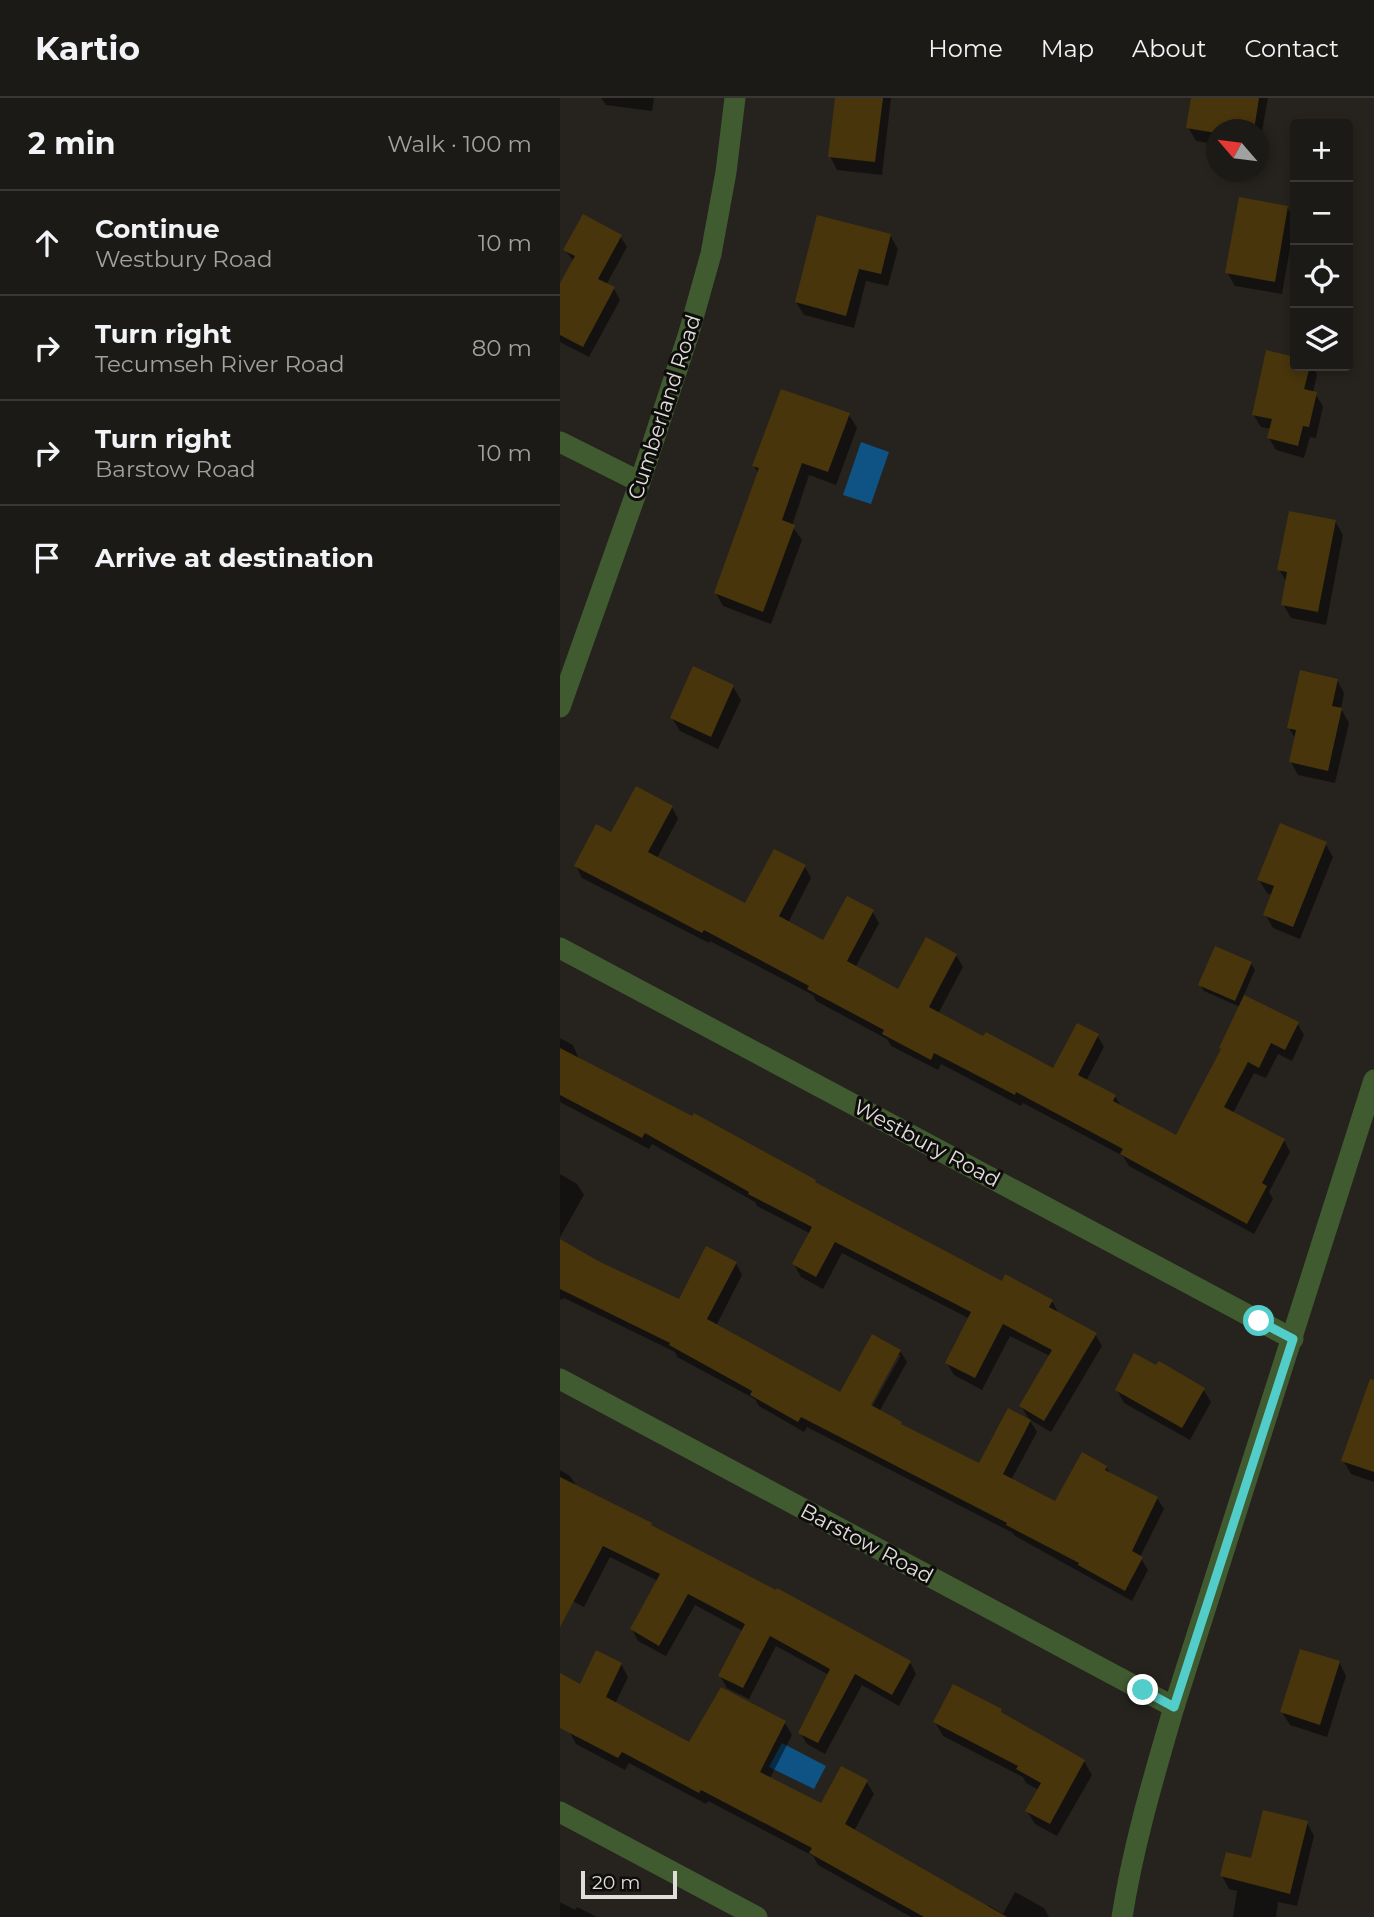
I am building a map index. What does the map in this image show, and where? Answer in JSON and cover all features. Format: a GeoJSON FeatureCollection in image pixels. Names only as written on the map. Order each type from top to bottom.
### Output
{"type":"FeatureCollection","features":[{"type":"Feature","properties":{"kind":"street","name":"Cumberland Road"},"geometry":{"type":"LineString","coordinates":[[560,707],[640,482],[688,336],[711,254],[726,172],[735,98]]}},
{"type":"Feature","properties":{"kind":"street"},"geometry":{"type":"LineString","coordinates":[[560,442],[640,482]]}},
{"type":"Feature","properties":{"kind":"street","name":"Westbury Road"},"geometry":{"type":"LineString","coordinates":[[560,948],[1293,1339]]}},
{"type":"Feature","properties":{"kind":"street"},"geometry":{"type":"LineString","coordinates":[[1122,1917],[1149,1793],[1174,1707],[1374,1080]]}},
{"type":"Feature","properties":{"kind":"street","name":"Barstow Road"},"geometry":{"type":"LineString","coordinates":[[560,1379],[1174,1707]]}},
{"type":"Feature","properties":{"kind":"street"},"geometry":{"type":"LineString","coordinates":[[560,1812],[757,1917]]}},
{"type":"Feature","properties":{"kind":"water"},"geometry":{"type":"Polygon","coordinates":[[[861,442],[889,452],[871,504],[843,495],[861,442]]]}},
{"type":"Feature","properties":{"kind":"water"},"geometry":{"type":"Polygon","coordinates":[[[782,1743],[826,1766],[814,1789],[769,1767],[782,1743]]]}},
{"type":"Feature","properties":{"kind":"building"},"geometry":{"type":"Polygon","coordinates":[[[835,98],[883,98],[875,162],[828,157],[835,98]]]}},
{"type":"Feature","properties":{"kind":"building"},"geometry":{"type":"Polygon","coordinates":[[[1191,98],[1259,98],[1256,119],[1206,119],[1206,131],[1186,128],[1191,98]]]}},
{"type":"Feature","properties":{"kind":"building"},"geometry":{"type":"Polygon","coordinates":[[[1239,197],[1288,206],[1275,282],[1225,273],[1239,197]]]}},
{"type":"Feature","properties":{"kind":"building"},"geometry":{"type":"Polygon","coordinates":[[[583,214],[622,235],[598,279],[615,287],[583,347],[560,335],[560,283],[575,256],[563,250],[583,214]]]}},
{"type":"Feature","properties":{"kind":"building"},"geometry":{"type":"Polygon","coordinates":[[[817,215],[891,234],[881,274],[859,269],[846,316],[795,302],[817,215]]]}},
{"type":"Feature","properties":{"kind":"building"},"geometry":{"type":"Polygon","coordinates":[[[1266,350],[1290,356],[1290,371],[1309,371],[1304,389],[1317,392],[1309,427],[1303,426],[1298,446],[1267,438],[1272,419],[1252,415],[1266,350]]]}},
{"type":"Feature","properties":{"kind":"building"},"geometry":{"type":"Polygon","coordinates":[[[781,389],[850,413],[828,472],[802,463],[782,520],[795,525],[763,612],[714,593],[759,468],[752,466],[781,389]]]}},
{"type":"Feature","properties":{"kind":"building"},"geometry":{"type":"Polygon","coordinates":[[[1289,511],[1336,520],[1318,612],[1281,605],[1287,572],[1277,570],[1289,511]]]}},
{"type":"Feature","properties":{"kind":"building"},"geometry":{"type":"Polygon","coordinates":[[[693,666],[734,685],[711,737],[670,718],[693,666]]]}},
{"type":"Feature","properties":{"kind":"building"},"geometry":{"type":"Polygon","coordinates":[[[1300,670],[1338,679],[1332,706],[1342,708],[1328,771],[1289,762],[1296,730],[1287,728],[1300,670]]]}},
{"type":"Feature","properties":{"kind":"building"},"geometry":{"type":"Polygon","coordinates":[[[636,786],[673,806],[648,852],[745,903],[774,849],[806,865],[779,916],[823,940],[847,896],[874,910],[847,961],[898,989],[926,937],[957,954],[929,1007],[983,1036],[986,1032],[1053,1068],[1077,1023],[1099,1034],[1078,1075],[1116,1095],[1113,1101],[1176,1135],[1221,1049],[1219,1048],[1244,995],[1299,1022],[1285,1050],[1271,1043],[1259,1068],[1248,1062],[1224,1107],[1285,1139],[1262,1183],[1267,1186],[1247,1224],[1120,1154],[1123,1149],[1016,1092],[1015,1095],[934,1053],[931,1060],[882,1034],[884,1030],[807,989],[809,986],[704,930],[702,933],[574,866],[596,824],[611,832],[636,786]]]}},
{"type":"Feature","properties":{"kind":"building"},"geometry":{"type":"Polygon","coordinates":[[[1280,823],[1327,842],[1293,927],[1263,915],[1274,886],[1257,880],[1280,823]]]}},
{"type":"Feature","properties":{"kind":"building"},"geometry":{"type":"Polygon","coordinates":[[[1215,946],[1252,962],[1235,1001],[1198,985],[1215,946]]]}},
{"type":"Feature","properties":{"kind":"building"},"geometry":{"type":"Polygon","coordinates":[[[560,1048],[692,1116],[694,1113],[816,1180],[815,1182],[1002,1281],[1005,1274],[1053,1300],[1049,1307],[1097,1333],[1044,1421],[1019,1406],[1052,1350],[1003,1324],[975,1378],[945,1363],[971,1312],[835,1242],[816,1277],[792,1264],[812,1227],[748,1194],[749,1192],[645,1133],[642,1138],[560,1095],[560,1048]]]}},
{"type":"Feature","properties":{"kind":"building"},"geometry":{"type":"Polygon","coordinates":[[[560,1239],[600,1262],[679,1299],[706,1246],[737,1262],[707,1319],[840,1392],[872,1334],[901,1350],[871,1405],[902,1422],[901,1424],[979,1463],[1008,1408],[1031,1420],[1003,1474],[1055,1501],[1082,1452],[1107,1466],[1105,1470],[1158,1497],[1132,1551],[1143,1557],[1125,1591],[1078,1565],[1079,1563],[1006,1525],[1007,1523],[801,1417],[798,1422],[750,1395],[752,1391],[669,1345],[670,1343],[560,1289],[560,1239]]]}},
{"type":"Feature","properties":{"kind":"building"},"geometry":{"type":"Polygon","coordinates":[[[1134,1353],[1156,1365],[1159,1361],[1205,1388],[1182,1428],[1115,1390],[1134,1353]]]}},
{"type":"Feature","properties":{"kind":"building"},"geometry":{"type":"Polygon","coordinates":[[[1370,1379],[1374,1380],[1374,1472],[1341,1461],[1370,1379]]]}},
{"type":"Feature","properties":{"kind":"building"},"geometry":{"type":"Polygon","coordinates":[[[560,1477],[776,1590],[777,1588],[911,1661],[892,1695],[855,1674],[818,1743],[798,1733],[830,1669],[770,1636],[743,1688],[718,1676],[745,1624],[688,1594],[659,1646],[630,1629],[660,1574],[603,1546],[560,1627],[560,1477]]]}},
{"type":"Feature","properties":{"kind":"building"},"geometry":{"type":"Polygon","coordinates":[[[1300,1649],[1340,1661],[1320,1725],[1280,1712],[1300,1649]]]}},
{"type":"Feature","properties":{"kind":"building"},"geometry":{"type":"Polygon","coordinates":[[[596,1650],[622,1663],[606,1697],[689,1742],[721,1687],[786,1721],[760,1772],[821,1803],[841,1766],[868,1780],[845,1824],[1007,1917],[924,1917],[809,1853],[812,1848],[701,1790],[699,1793],[622,1752],[618,1758],[560,1728],[560,1673],[580,1684],[596,1650]]]}},
{"type":"Feature","properties":{"kind":"building"},"geometry":{"type":"Polygon","coordinates":[[[953,1684],[1002,1709],[1001,1712],[1085,1760],[1050,1824],[1025,1811],[1041,1783],[1016,1769],[1018,1766],[933,1722],[953,1684]]]}},
{"type":"Feature","properties":{"kind":"building"},"geometry":{"type":"Polygon","coordinates":[[[1263,1810],[1308,1821],[1290,1894],[1220,1876],[1226,1852],[1251,1858],[1263,1810]]]}},
{"type":"Feature","properties":{"kind":"route"},"geometry":{"type":"LineString","coordinates":[[1143,1690],[1174,1707],[1293,1339],[1259,1321]]}}]}
